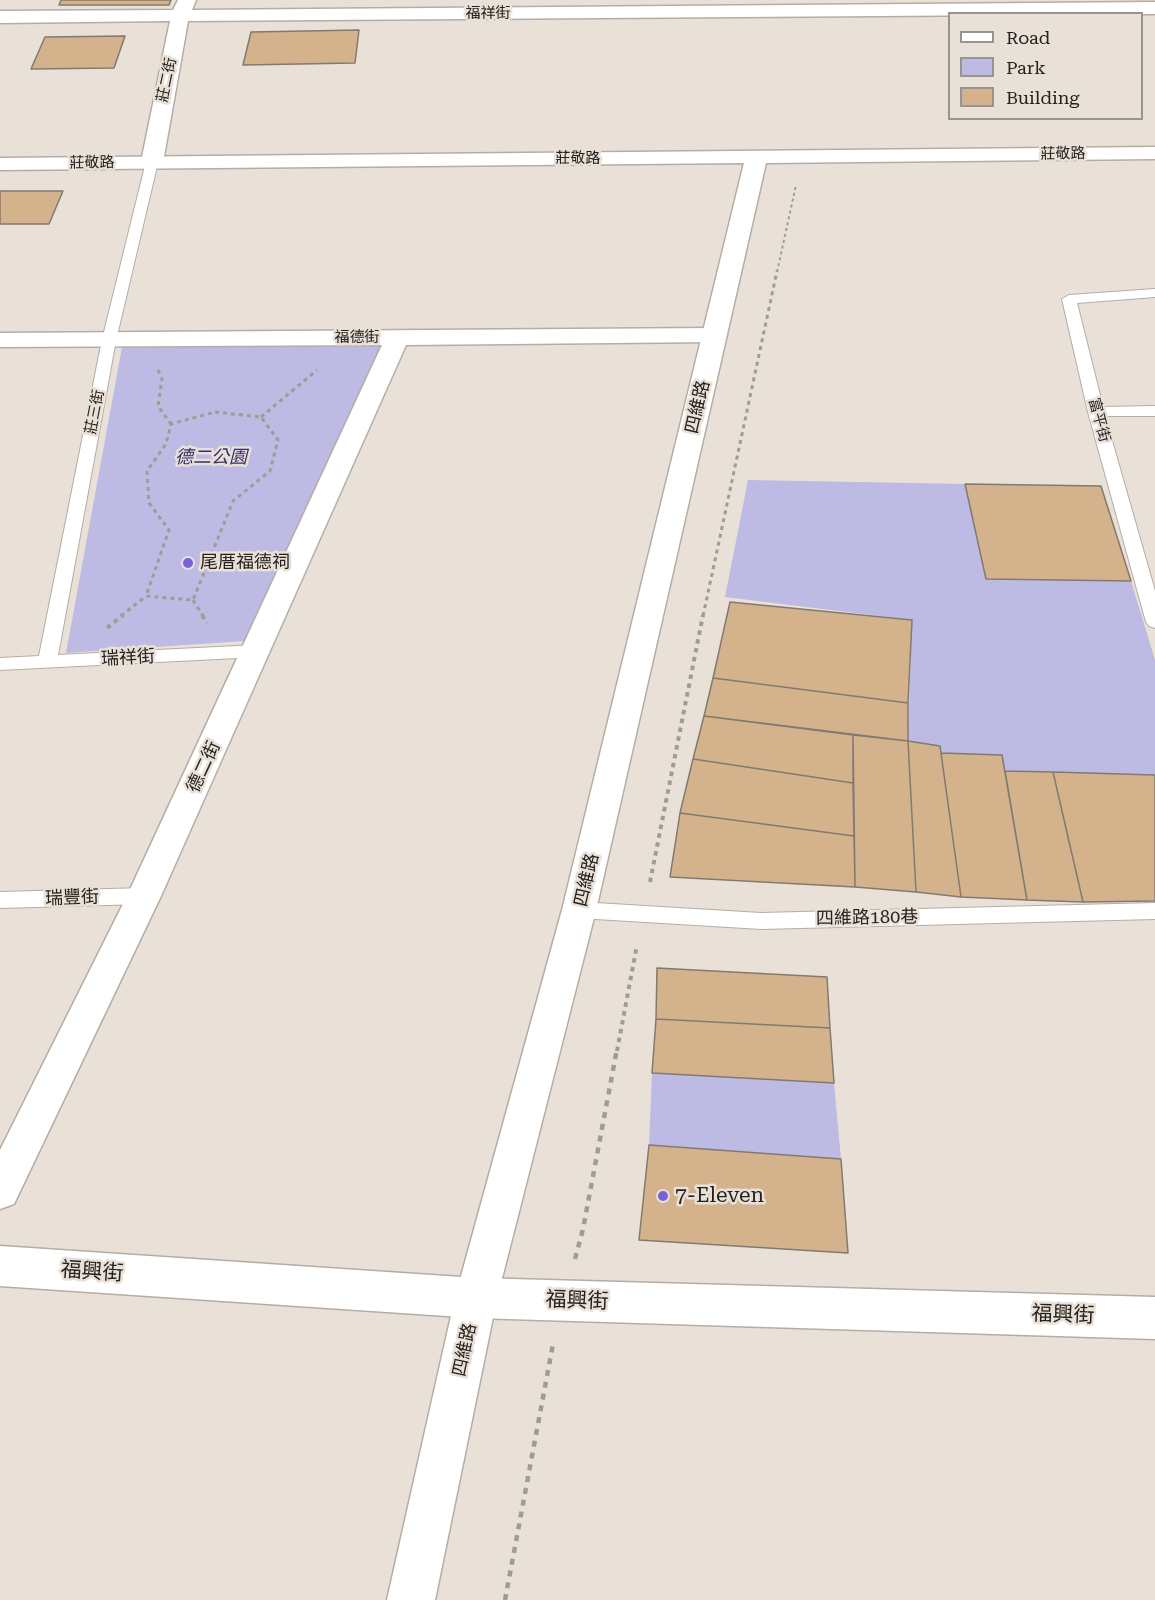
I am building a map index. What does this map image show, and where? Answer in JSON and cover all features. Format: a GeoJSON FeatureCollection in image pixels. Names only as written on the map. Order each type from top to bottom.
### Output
{"type":"FeatureCollection","features":[{"type":"Feature","properties":{"kind":"street","name":"福祥街"},"geometry":{"type":"LineString","coordinates":[[0,17],[184,8],[781,6],[1155,8]]}},
{"type":"Feature","properties":{"kind":"street","name":"莊二街"},"geometry":{"type":"LineString","coordinates":[[152,162],[184,8]]}},
{"type":"Feature","properties":{"kind":"street","name":"莊敬路"},"geometry":{"type":"LineString","coordinates":[[0,164],[1155,153]]}},
{"type":"Feature","properties":{"kind":"street","name":"四維路"},"geometry":{"type":"LineString","coordinates":[[411,1600],[476,1298],[579,910],[756,158]]}},
{"type":"Feature","properties":{"kind":"street","name":"福德街"},"geometry":{"type":"LineString","coordinates":[[0,340],[714,335]]}},
{"type":"Feature","properties":{"kind":"street","name":"德二街"},"geometry":{"type":"LineString","coordinates":[[0,1191],[144,896],[397,338]]}},
{"type":"Feature","properties":{"kind":"street","name":"福興街"},"geometry":{"type":"LineString","coordinates":[[0,1266],[476,1298],[1155,1318]]}},
{"type":"Feature","properties":{"kind":"lane","name":"莊三街"},"geometry":{"type":"LineString","coordinates":[[47,663],[109,340],[152,162]]}},
{"type":"Feature","properties":{"kind":"lane","name":"富平街"},"geometry":{"type":"LineString","coordinates":[[1155,293],[1069,299],[1096,412],[1155,622]]}},
{"type":"Feature","properties":{"kind":"lane"},"geometry":{"type":"LineString","coordinates":[[1096,412],[1155,411]]}},
{"type":"Feature","properties":{"kind":"lane","name":"瑞祥街"},"geometry":{"type":"LineString","coordinates":[[0,664],[257,651]]}},
{"type":"Feature","properties":{"kind":"lane","name":"瑞豐街"},"geometry":{"type":"LineString","coordinates":[[0,900],[144,896]]}},
{"type":"Feature","properties":{"kind":"lane","name":"四維路180巷"},"geometry":{"type":"LineString","coordinates":[[579,910],[761,921],[1155,911]]}},
{"type":"Feature","properties":{"kind":"path"},"geometry":{"type":"LineString","coordinates":[[505,1600],[554,1340],[583,1229],[693,663],[798,177],[795,158]]}},
{"type":"Feature","properties":{"kind":"path"},"geometry":{"type":"LineString","coordinates":[[261,417],[290,391],[358,338]]}},
{"type":"Feature","properties":{"kind":"path"},"geometry":{"type":"LineString","coordinates":[[146,340],[162,379],[158,406],[171,424],[166,444],[147,471],[149,502],[169,530],[146,596],[193,600],[233,501],[270,471],[278,440],[261,417],[236,412],[209,410],[171,424]]}},
{"type":"Feature","properties":{"kind":"green space","name":"德二公園"},"geometry":{"type":"Polygon","coordinates":[[[383,346],[245,641],[66,653],[122,347],[383,346]]]}},
{"type":"Feature","properties":{"kind":"green space"},"geometry":{"type":"Polygon","coordinates":[[[748,480],[965,484],[986,579],[1131,581],[1155,660],[1155,775],[1005,771],[1002,755],[941,753],[940,746],[908,741],[912,620],[725,597],[748,480]]]}},
{"type":"Feature","properties":{"kind":"green space"},"geometry":{"type":"Polygon","coordinates":[[[652,1073],[834,1083],[841,1159],[649,1145],[652,1073]]]}},
{"type":"Feature","properties":{"kind":"building"},"geometry":{"type":"Polygon","coordinates":[[[61,0],[171,0],[169,5],[59,5],[61,0]]]}},
{"type":"Feature","properties":{"kind":"building"},"geometry":{"type":"Polygon","coordinates":[[[359,30],[355,63],[243,65],[251,32],[359,30]]]}},
{"type":"Feature","properties":{"kind":"building"},"geometry":{"type":"Polygon","coordinates":[[[125,36],[114,68],[31,69],[45,37],[125,36]]]}},
{"type":"Feature","properties":{"kind":"building"},"geometry":{"type":"Polygon","coordinates":[[[0,191],[63,191],[49,224],[0,224],[0,191]]]}},
{"type":"Feature","properties":{"kind":"building"},"geometry":{"type":"Polygon","coordinates":[[[965,484],[1101,486],[1131,581],[986,579],[965,484]]]}},
{"type":"Feature","properties":{"kind":"building"},"geometry":{"type":"Polygon","coordinates":[[[730,602],[912,620],[908,703],[713,678],[730,602]]]}},
{"type":"Feature","properties":{"kind":"building"},"geometry":{"type":"Polygon","coordinates":[[[713,678],[908,703],[908,741],[704,716],[713,678]]]}},
{"type":"Feature","properties":{"kind":"building"},"geometry":{"type":"Polygon","coordinates":[[[704,716],[853,735],[853,783],[693,759],[704,716]]]}},
{"type":"Feature","properties":{"kind":"building"},"geometry":{"type":"Polygon","coordinates":[[[853,735],[908,741],[916,892],[855,887],[853,735]]]}},
{"type":"Feature","properties":{"kind":"building"},"geometry":{"type":"Polygon","coordinates":[[[908,741],[940,746],[961,897],[916,892],[908,741]]]}},
{"type":"Feature","properties":{"kind":"building"},"geometry":{"type":"Polygon","coordinates":[[[941,753],[1002,755],[1027,900],[961,897],[941,753]]]}},
{"type":"Feature","properties":{"kind":"building"},"geometry":{"type":"Polygon","coordinates":[[[693,759],[853,783],[854,836],[680,813],[693,759]]]}},
{"type":"Feature","properties":{"kind":"building"},"geometry":{"type":"Polygon","coordinates":[[[1005,771],[1053,772],[1083,902],[1027,900],[1005,771]]]}},
{"type":"Feature","properties":{"kind":"building"},"geometry":{"type":"Polygon","coordinates":[[[1053,772],[1155,775],[1155,901],[1083,902],[1053,772]]]}},
{"type":"Feature","properties":{"kind":"building"},"geometry":{"type":"Polygon","coordinates":[[[680,813],[854,836],[855,887],[670,877],[680,813]]]}},
{"type":"Feature","properties":{"kind":"building"},"geometry":{"type":"Polygon","coordinates":[[[657,968],[827,977],[830,1028],[656,1019],[657,968]]]}},
{"type":"Feature","properties":{"kind":"building"},"geometry":{"type":"Polygon","coordinates":[[[656,1019],[830,1028],[834,1083],[652,1073],[656,1019]]]}},
{"type":"Feature","properties":{"kind":"building"},"geometry":{"type":"Polygon","coordinates":[[[649,1145],[841,1159],[848,1253],[639,1240],[649,1145]]]}},
{"type":"Feature","properties":{"kind":"place","name":"尾厝福德祠"},"geometry":{"type":"Point","coordinates":[188,563]}},
{"type":"Feature","properties":{"kind":"place","name":"7-Eleven"},"geometry":{"type":"Point","coordinates":[663,1196]}}]}
